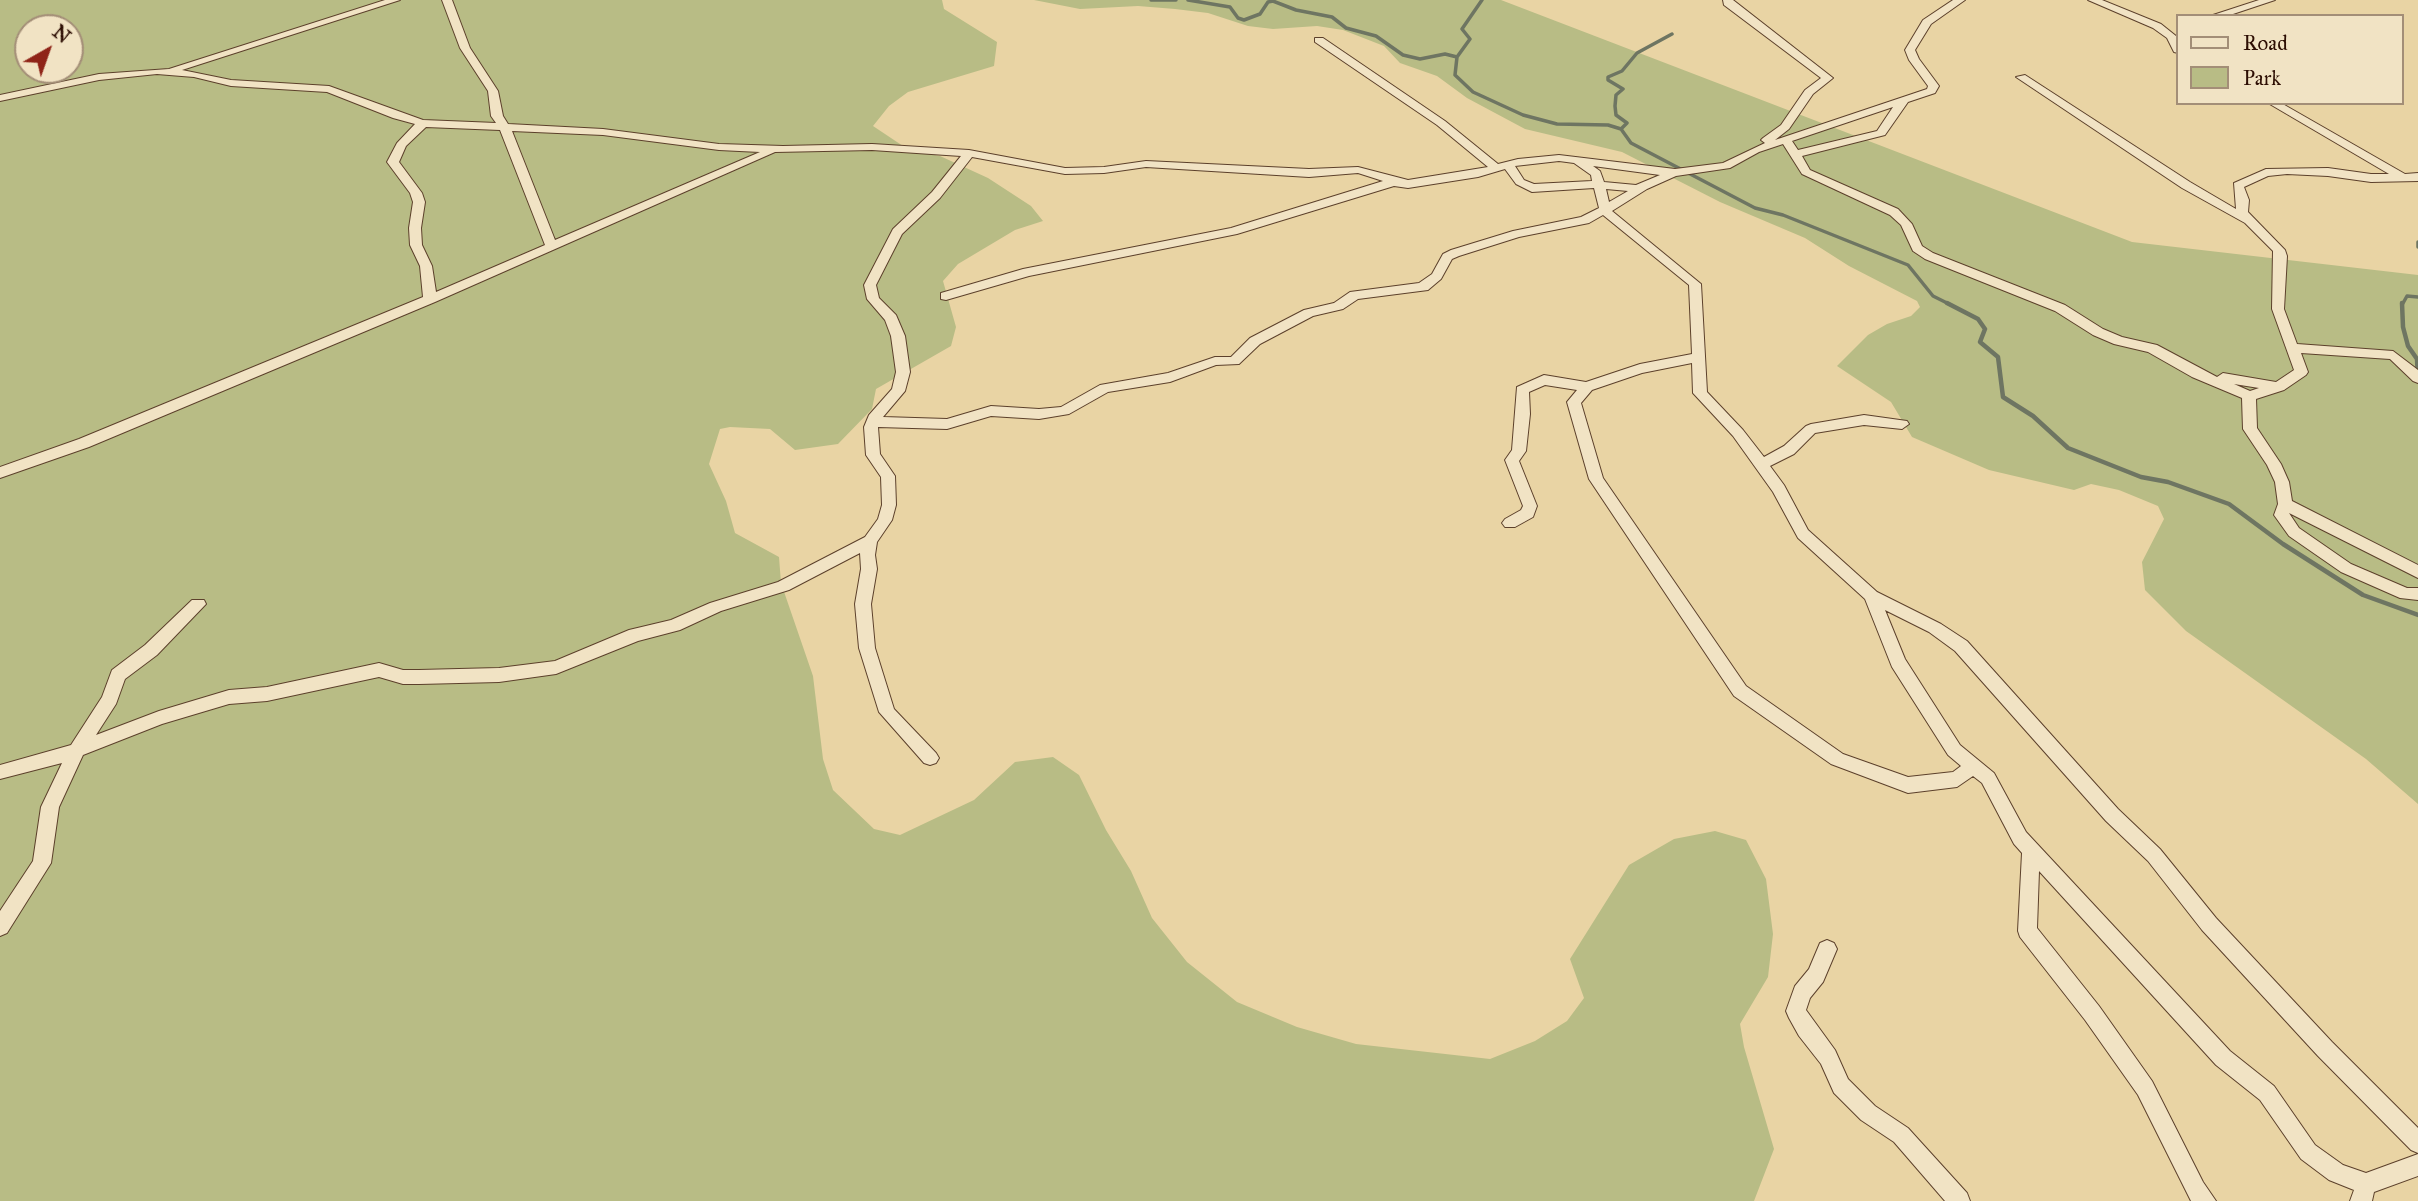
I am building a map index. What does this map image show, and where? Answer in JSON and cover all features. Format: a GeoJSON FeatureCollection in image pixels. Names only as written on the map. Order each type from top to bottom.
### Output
{"type":"FeatureCollection","features":[{"type":"Feature","properties":{"kind":"street"},"geometry":{"type":"LineString","coordinates":[[164,72],[395,0]]}},
{"type":"Feature","properties":{"kind":"street"},"geometry":{"type":"LineString","coordinates":[[447,0],[465,48],[493,91],[497,116],[505,128],[552,247]]}},
{"type":"Feature","properties":{"kind":"street"},"geometry":{"type":"LineString","coordinates":[[873,422],[947,424],[991,411],[1039,414],[1064,411],[1105,388],[1170,377],[1215,361],[1234,361],[1255,341],[1309,313],[1338,306],[1355,295],[1423,287],[1437,276],[1447,257],[1455,253],[1540,229],[1576,223],[1605,211],[1638,189],[1675,173],[1726,166],[1755,150],[1785,128],[1809,92],[1828,78],[1728,3],[1728,0]]}},
{"type":"Feature","properties":{"kind":"street"},"geometry":{"type":"LineString","coordinates":[[1755,150],[1934,89],[1910,50],[1927,22],[1961,0]]}},
{"type":"Feature","properties":{"kind":"street"},"geometry":{"type":"LineString","coordinates":[[2093,0],[2160,29],[2171,36],[2176,46]]}},
{"type":"Feature","properties":{"kind":"street"},"geometry":{"type":"LineString","coordinates":[[2230,0],[2246,8]]}},
{"type":"Feature","properties":{"kind":"street"},"geometry":{"type":"LineString","coordinates":[[2223,14],[2270,0]]}},
{"type":"Feature","properties":{"kind":"street"},"geometry":{"type":"LineString","coordinates":[[2160,29],[2176,25]]}},
{"type":"Feature","properties":{"kind":"street"},"geometry":{"type":"LineString","coordinates":[[1319,40],[1532,188],[1600,184],[1638,189]]}},
{"type":"Feature","properties":{"kind":"street"},"geometry":{"type":"LineString","coordinates":[[0,98],[99,77],[164,72],[194,74],[231,83],[329,89],[397,116],[423,122],[603,132],[719,147],[843,147],[969,153],[1065,171],[1104,170],[1146,164],[1309,173],[1358,170],[1368,171],[1393,182]]}},
{"type":"Feature","properties":{"kind":"street"},"geometry":{"type":"LineString","coordinates":[[2021,77],[2186,185],[2249,221]]}},
{"type":"Feature","properties":{"kind":"street"},"geometry":{"type":"LineString","coordinates":[[1794,154],[1881,133],[1904,100]]}},
{"type":"Feature","properties":{"kind":"street"},"geometry":{"type":"LineString","coordinates":[[2276,105],[2402,177]]}},
{"type":"Feature","properties":{"kind":"street"},"geometry":{"type":"LineString","coordinates":[[423,122],[401,145],[393,162],[416,193],[419,202],[415,228],[416,245],[426,265],[430,299]]}},
{"type":"Feature","properties":{"kind":"street"},"geometry":{"type":"LineString","coordinates":[[1786,140],[1806,172],[1894,212],[1906,224],[1917,248],[1929,256],[2051,304],[2119,341],[2152,348],[2196,374],[2249,396],[2279,387],[2301,372],[2277,309],[2281,256],[2279,250],[2242,213],[2243,200],[2238,186],[2266,173],[2328,172],[2371,178],[2418,177]]}},
{"type":"Feature","properties":{"kind":"street"},"geometry":{"type":"LineString","coordinates":[[0,473],[84,443],[552,247],[752,158],[783,149]]}},
{"type":"Feature","properties":{"kind":"street"},"geometry":{"type":"LineString","coordinates":[[0,772],[76,751],[159,718],[229,697],[267,694],[379,670],[403,677],[419,677],[499,675],[556,667],[635,635],[674,626],[716,607],[783,586],[870,541],[885,520],[889,505],[888,477],[873,455],[873,422],[898,391],[903,372],[898,335],[891,318],[873,299],[870,285],[897,232],[936,195],[969,153]]}},
{"type":"Feature","properties":{"kind":"street"},"geometry":{"type":"LineString","coordinates":[[946,296],[1027,272],[1233,231],[1393,182],[1414,183],[1539,159],[1574,159],[1675,173]]}},
{"type":"Feature","properties":{"kind":"street"},"geometry":{"type":"LineString","coordinates":[[1574,159],[1594,171],[1600,184],[1605,211],[1695,284],[1700,393],[1738,433],[1779,489],[1803,534],[1871,596],[1935,628],[1961,646],[2112,815],[2154,855],[2209,924],[2325,1049],[2418,1143]]}},
{"type":"Feature","properties":{"kind":"street"},"geometry":{"type":"LineString","coordinates":[[2294,348],[2393,355],[2418,378]]}},
{"type":"Feature","properties":{"kind":"street"},"geometry":{"type":"LineString","coordinates":[[1510,523],[1528,513],[1530,506],[1512,460],[1519,451],[1523,414],[1522,390],[1544,380],[1587,387],[1640,369],[1699,357]]}},
{"type":"Feature","properties":{"kind":"street"},"geometry":{"type":"LineString","coordinates":[[2196,374],[2279,387]]}},
{"type":"Feature","properties":{"kind":"street"},"geometry":{"type":"LineString","coordinates":[[1587,387],[1574,402],[1596,479],[1740,691],[1837,760],[1908,785],[1957,779],[1973,766]]}},
{"type":"Feature","properties":{"kind":"street"},"geometry":{"type":"LineString","coordinates":[[2249,396],[2250,429],[2274,464],[2282,482],[2285,505],[2281,515],[2294,533],[2314,548],[2374,582],[2406,594],[2418,594]]}},
{"type":"Feature","properties":{"kind":"street"},"geometry":{"type":"LineString","coordinates":[[1761,465],[1789,450],[1811,429],[1864,421],[1902,424]]}},
{"type":"Feature","properties":{"kind":"street"},"geometry":{"type":"LineString","coordinates":[[2285,505],[2418,572]]}},
{"type":"Feature","properties":{"kind":"street"},"geometry":{"type":"LineString","coordinates":[[870,541],[863,604],[867,648],[887,712],[930,758]]}},
{"type":"Feature","properties":{"kind":"street"},"geometry":{"type":"LineString","coordinates":[[1871,596],[1898,663],[1954,750],[1988,778],[2020,838],[2223,1058],[2267,1093],[2308,1152],[2363,1192],[2418,1165]]}},
{"type":"Feature","properties":{"kind":"street"},"geometry":{"type":"LineString","coordinates":[[0,928],[42,863],[50,807],[76,751],[110,699],[118,675],[151,650],[198,604]]}},
{"type":"Feature","properties":{"kind":"street"},"geometry":{"type":"LineString","coordinates":[[2031,849],[2027,931],[2092,1013],[2145,1088],[2195,1190],[2205,1201]]}},
{"type":"Feature","properties":{"kind":"street"},"geometry":{"type":"LineString","coordinates":[[1827,949],[1816,975],[1802,993],[1796,1011],[1828,1058],[1841,1086],[1868,1113],[1901,1135],[1959,1201]]}},
{"type":"Feature","properties":{"kind":"green space"},"geometry":{"type":"Polygon","coordinates":[[[0,0],[942,0],[944,9],[997,42],[994,66],[908,92],[889,106],[873,126],[909,150],[940,156],[988,178],[1031,206],[1043,221],[1015,230],[958,264],[943,281],[956,327],[951,346],[876,389],[872,409],[838,444],[795,450],[770,429],[730,427],[720,429],[709,464],[726,501],[735,533],[779,557],[781,583],[813,676],[823,759],[833,790],[874,829],[900,835],[974,800],[1015,762],[1053,757],[1079,775],[1106,830],[1131,871],[1152,918],[1187,962],[1237,1002],[1297,1027],[1356,1044],[1490,1059],[1535,1041],[1567,1021],[1584,998],[1570,959],[1629,865],[1674,839],[1715,831],[1746,840],[1766,879],[1773,934],[1768,977],[1740,1024],[1744,1047],[1774,1149],[1754,1201],[0,1201],[0,0]]]}},
{"type":"Feature","properties":{"kind":"green space"},"geometry":{"type":"Polygon","coordinates":[[[1034,0],[1501,0],[2132,242],[2418,275],[2418,804],[2366,759],[2186,631],[2145,590],[2142,562],[2164,519],[2158,506],[2119,490],[2091,484],[2074,490],[1989,470],[1912,437],[1891,402],[1837,366],[1868,335],[1887,324],[1911,316],[1920,307],[1917,301],[1849,266],[1805,238],[1720,202],[1622,152],[1525,129],[1467,98],[1437,76],[1400,63],[1384,46],[1343,30],[1317,26],[1273,29],[1248,26],[1208,13],[1138,6],[1080,9],[1034,0]]]}},
{"type":"Feature","properties":{"kind":"waterway"},"geometry":{"type":"LineString","coordinates":[[1151,0],[1176,0]]}},
{"type":"Feature","properties":{"kind":"waterway"},"geometry":{"type":"LineString","coordinates":[[1188,0],[1230,7],[1238,18],[1244,20],[1260,14],[1268,2],[1273,1],[1296,10],[1332,17],[1346,28],[1376,36],[1403,55],[1420,59],[1445,54],[1457,57]]}},
{"type":"Feature","properties":{"kind":"waterway"},"geometry":{"type":"LineString","coordinates":[[1457,57],[1470,39],[1462,29],[1482,0]]}},
{"type":"Feature","properties":{"kind":"waterway"},"geometry":{"type":"LineString","coordinates":[[1621,129],[1627,123],[1616,115],[1615,106],[1616,95],[1623,89],[1608,80],[1608,77],[1622,71],[1637,53],[1672,34]]}},
{"type":"Feature","properties":{"kind":"waterway"},"geometry":{"type":"LineString","coordinates":[[1457,57],[1455,75],[1473,92],[1523,115],[1557,124],[1608,125],[1621,129]]}},
{"type":"Feature","properties":{"kind":"waterway"},"geometry":{"type":"LineString","coordinates":[[1621,129],[1631,143],[1755,208],[1783,215],[1908,265],[1933,296],[1947,303]]}},
{"type":"Feature","properties":{"kind":"waterway"},"geometry":{"type":"LineString","coordinates":[[2418,242],[2418,247]]}},
{"type":"Feature","properties":{"kind":"waterway"},"geometry":{"type":"LineString","coordinates":[[2402,305],[2407,296],[2418,297]]}},
{"type":"Feature","properties":{"kind":"waterway"},"geometry":{"type":"LineString","coordinates":[[1947,303],[1951,305]]}},
{"type":"Feature","properties":{"kind":"waterway"},"geometry":{"type":"LineString","coordinates":[[1947,303],[1978,319],[1985,329],[1980,342],[1998,357],[2003,397],[2033,416],[2068,448],[2141,477],[2168,482],[2229,504],[2283,544],[2363,595],[2418,615]]}},
{"type":"Feature","properties":{"kind":"waterway"},"geometry":{"type":"LineString","coordinates":[[2402,305],[2403,327],[2408,346],[2417,359],[2418,379]]}}]}
